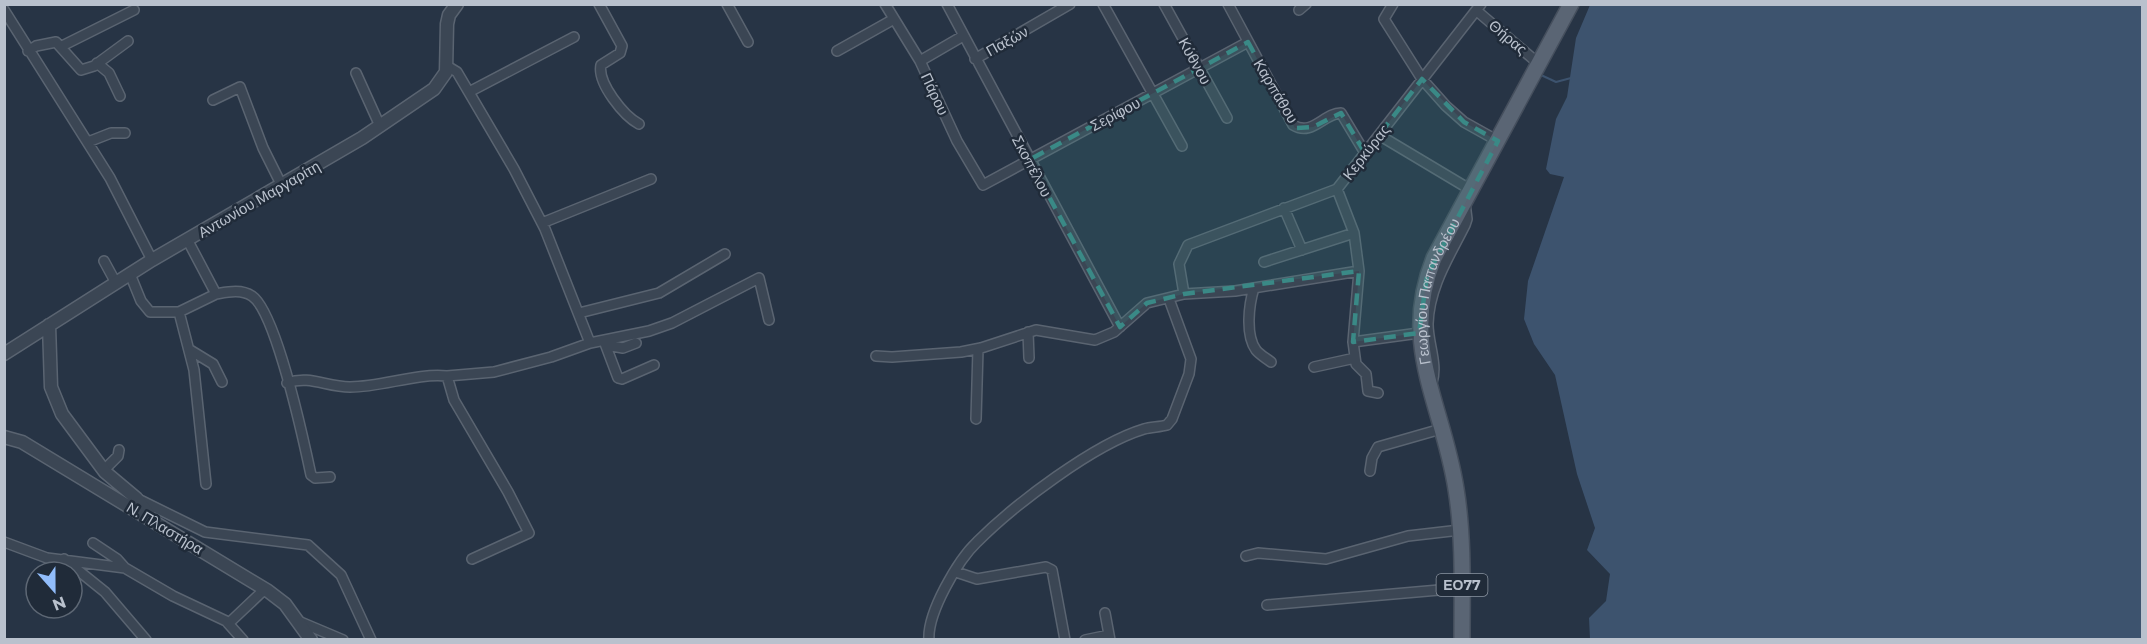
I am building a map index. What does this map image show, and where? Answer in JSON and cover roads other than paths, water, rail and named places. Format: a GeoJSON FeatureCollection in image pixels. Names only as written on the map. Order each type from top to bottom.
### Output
{"type":"FeatureCollection","features":[{"type":"Feature","properties":{"kind":"main road","name":"Γεωργίου Παπανδρέου"},"geometry":{"type":"LineString","coordinates":[[1462,639],[1460,530],[1456,488],[1419,333],[1422,291],[1427,276],[1468,196],[1571,4]]}},
{"type":"Feature","properties":{"kind":"street"},"geometry":{"type":"LineString","coordinates":[[599,4],[622,46],[620,53],[601,65],[600,72],[618,107],[639,124]]}},
{"type":"Feature","properties":{"kind":"street"},"geometry":{"type":"LineString","coordinates":[[727,4],[747,42]]}},
{"type":"Feature","properties":{"kind":"street","name":"Πάρου"},"geometry":{"type":"LineString","coordinates":[[885,4],[920,61],[957,141],[983,185]]}},
{"type":"Feature","properties":{"kind":"street","name":"Σκοπέλου"},"geometry":{"type":"LineString","coordinates":[[947,4],[1120,327]]}},
{"type":"Feature","properties":{"kind":"street","name":"Παξών"},"geometry":{"type":"LineString","coordinates":[[975,59],[1070,4]]}},
{"type":"Feature","properties":{"kind":"street"},"geometry":{"type":"LineString","coordinates":[[1103,4],[1182,146]]}},
{"type":"Feature","properties":{"kind":"street","name":"Κύθνου"},"geometry":{"type":"LineString","coordinates":[[1164,4],[1227,118]]}},
{"type":"Feature","properties":{"kind":"street","name":"Καρπάθου"},"geometry":{"type":"LineString","coordinates":[[1228,4],[1293,125],[1299,128],[1313,127],[1336,113],[1341,113],[1365,153]]}},
{"type":"Feature","properties":{"kind":"street"},"geometry":{"type":"LineString","coordinates":[[1394,4],[1384,19],[1422,79],[1464,122],[1498,141]]}},
{"type":"Feature","properties":{"kind":"street"},"geometry":{"type":"LineString","coordinates":[[453,6],[447,24],[447,66],[457,72],[514,169],[542,224],[590,343]]}},
{"type":"Feature","properties":{"kind":"street","name":"Κερκύρας"},"geometry":{"type":"LineString","coordinates":[[1184,294],[1179,266],[1182,253],[1188,245],[1337,189],[1479,8]]}},
{"type":"Feature","properties":{"kind":"street","name":"Θήρας"},"geometry":{"type":"LineString","coordinates":[[1479,8],[1539,64]]}},
{"type":"Feature","properties":{"kind":"street"},"geometry":{"type":"LineString","coordinates":[[4,10],[110,178],[152,260]]}},
{"type":"Feature","properties":{"kind":"street"},"geometry":{"type":"LineString","coordinates":[[62,45],[134,10]]}},
{"type":"Feature","properties":{"kind":"street"},"geometry":{"type":"LineString","coordinates":[[837,51],[894,19]]}},
{"type":"Feature","properties":{"kind":"street"},"geometry":{"type":"LineString","coordinates":[[920,61],[963,36]]}},
{"type":"Feature","properties":{"kind":"street"},"geometry":{"type":"LineString","coordinates":[[469,92],[574,37]]}},
{"type":"Feature","properties":{"kind":"street"},"geometry":{"type":"LineString","coordinates":[[28,51],[56,42],[62,45],[77,69],[86,69],[128,40]]}},
{"type":"Feature","properties":{"kind":"street","name":"Σερίφου"},"geometry":{"type":"LineString","coordinates":[[983,185],[1248,42]]}},
{"type":"Feature","properties":{"kind":"street"},"geometry":{"type":"LineString","coordinates":[[97,63],[109,74],[120,96]]}},
{"type":"Feature","properties":{"kind":"street","name":"Αντωνίου Μαργαρίτη"},"geometry":{"type":"LineString","coordinates":[[4,354],[152,260],[282,186],[380,126],[437,86],[445,76],[447,66]]}},
{"type":"Feature","properties":{"kind":"street"},"geometry":{"type":"LineString","coordinates":[[356,73],[380,126]]}},
{"type":"Feature","properties":{"kind":"street"},"geometry":{"type":"LineString","coordinates":[[213,100],[240,87],[263,148],[282,186]]}},
{"type":"Feature","properties":{"kind":"street"},"geometry":{"type":"LineString","coordinates":[[88,142],[111,133],[125,133]]}},
{"type":"Feature","properties":{"kind":"street"},"geometry":{"type":"LineString","coordinates":[[1379,135],[1468,196],[1467,219],[1432,293],[1428,323],[1435,371],[1431,388]]}},
{"type":"Feature","properties":{"kind":"street"},"geometry":{"type":"LineString","coordinates":[[542,224],[651,179]]}},
{"type":"Feature","properties":{"kind":"street"},"geometry":{"type":"LineString","coordinates":[[1337,189],[1354,233],[1359,271],[1353,342],[1356,364],[1366,374],[1368,391],[1378,393]]}},
{"type":"Feature","properties":{"kind":"street"},"geometry":{"type":"LineString","coordinates":[[1284,208],[1302,250]]}},
{"type":"Feature","properties":{"kind":"street"},"geometry":{"type":"LineString","coordinates":[[1264,262],[1354,233]]}},
{"type":"Feature","properties":{"kind":"street"},"geometry":{"type":"LineString","coordinates":[[188,240],[216,294]]}},
{"type":"Feature","properties":{"kind":"street"},"geometry":{"type":"LineString","coordinates":[[579,313],[659,293],[724,254]]}},
{"type":"Feature","properties":{"kind":"street"},"geometry":{"type":"LineString","coordinates":[[104,261],[116,283]]}},
{"type":"Feature","properties":{"kind":"street"},"geometry":{"type":"LineString","coordinates":[[876,356],[904,357],[978,349],[1028,332],[1095,340],[1114,333],[1146,303],[1184,294],[1254,288],[1359,271]]}},
{"type":"Feature","properties":{"kind":"street"},"geometry":{"type":"LineString","coordinates":[[130,274],[150,312],[179,312],[216,294],[244,292],[261,304],[287,383],[311,475],[315,478],[330,477]]}},
{"type":"Feature","properties":{"kind":"street"},"geometry":{"type":"LineString","coordinates":[[605,343],[672,323],[759,278],[770,320]]}},
{"type":"Feature","properties":{"kind":"street"},"geometry":{"type":"LineString","coordinates":[[1254,288],[1250,314],[1253,344],[1258,352],[1271,362]]}},
{"type":"Feature","properties":{"kind":"street"},"geometry":{"type":"LineString","coordinates":[[929,639],[928,629],[944,591],[975,543],[1065,471],[1119,441],[1144,429],[1167,425],[1172,419],[1189,374],[1191,359],[1169,299]]}},
{"type":"Feature","properties":{"kind":"street"},"geometry":{"type":"LineString","coordinates":[[179,312],[190,350],[206,484]]}},
{"type":"Feature","properties":{"kind":"street"},"geometry":{"type":"LineString","coordinates":[[49,326],[49,373],[55,400],[78,438],[104,470],[136,498],[153,521]]}},
{"type":"Feature","properties":{"kind":"street"},"geometry":{"type":"LineString","coordinates":[[1028,332],[1029,358]]}},
{"type":"Feature","properties":{"kind":"street"},"geometry":{"type":"LineString","coordinates":[[1353,342],[1419,333]]}},
{"type":"Feature","properties":{"kind":"street"},"geometry":{"type":"LineString","coordinates":[[287,383],[307,378],[330,386],[354,387],[417,378],[504,370],[590,343],[605,343],[623,348],[636,343]]}},
{"type":"Feature","properties":{"kind":"street"},"geometry":{"type":"LineString","coordinates":[[605,343],[618,378],[622,379],[654,365]]}},
{"type":"Feature","properties":{"kind":"street"},"geometry":{"type":"LineString","coordinates":[[976,419],[978,349]]}},
{"type":"Feature","properties":{"kind":"street"},"geometry":{"type":"LineString","coordinates":[[190,350],[213,364],[222,382]]}},
{"type":"Feature","properties":{"kind":"street"},"geometry":{"type":"LineString","coordinates":[[1314,367],[1355,358]]}},
{"type":"Feature","properties":{"kind":"street"},"geometry":{"type":"LineString","coordinates":[[447,376],[454,400],[504,483],[529,533],[472,559]]}},
{"type":"Feature","properties":{"kind":"street"},"geometry":{"type":"LineString","coordinates":[[1370,471],[1372,458],[1378,447],[1442,429]]}},
{"type":"Feature","properties":{"kind":"street","name":"Ν. Πλαστήρα"},"geometry":{"type":"LineString","coordinates":[[4,437],[22,442],[265,589],[285,604],[298,621],[304,637]]}},
{"type":"Feature","properties":{"kind":"street"},"geometry":{"type":"LineString","coordinates":[[104,470],[118,456],[119,450]]}},
{"type":"Feature","properties":{"kind":"street"},"geometry":{"type":"LineString","coordinates":[[136,498],[205,532],[308,545],[341,575],[371,639]]}},
{"type":"Feature","properties":{"kind":"street"},"geometry":{"type":"LineString","coordinates":[[1245,556],[1258,553],[1326,559],[1408,536],[1460,530]]}},
{"type":"Feature","properties":{"kind":"street"},"geometry":{"type":"LineString","coordinates":[[4,542],[33,554],[125,568]]}},
{"type":"Feature","properties":{"kind":"street"},"geometry":{"type":"LineString","coordinates":[[93,543],[117,558],[125,568],[173,596],[229,623],[243,639]]}},
{"type":"Feature","properties":{"kind":"street"},"geometry":{"type":"LineString","coordinates":[[64,559],[105,592],[146,639]]}},
{"type":"Feature","properties":{"kind":"street"},"geometry":{"type":"LineString","coordinates":[[956,572],[977,579],[1046,567],[1052,570],[1065,639]]}},
{"type":"Feature","properties":{"kind":"street"},"geometry":{"type":"LineString","coordinates":[[1267,605],[1462,588]]}},
{"type":"Feature","properties":{"kind":"street"},"geometry":{"type":"LineString","coordinates":[[229,623],[265,589]]}},
{"type":"Feature","properties":{"kind":"street"},"geometry":{"type":"LineString","coordinates":[[1085,639],[1110,637],[1105,613]]}},
{"type":"Feature","properties":{"kind":"street"},"geometry":{"type":"LineString","coordinates":[[298,621],[343,639]]}},
{"type":"Feature","properties":{"kind":"water"},"geometry":{"type":"Polygon","coordinates":[[[1590,5],[2142,5],[2142,639],[1590,639],[1589,618],[1606,601],[1610,574],[1587,550],[1595,528],[1577,474],[1555,375],[1534,344],[1524,319],[1528,281],[1564,177],[1550,174],[1546,169],[1556,119],[1567,97],[1576,38],[1590,5]]]}},
{"type":"Feature","properties":{"kind":"waterway"},"geometry":{"type":"LineString","coordinates":[[1541,75],[1556,82],[1571,78]]}}]}
